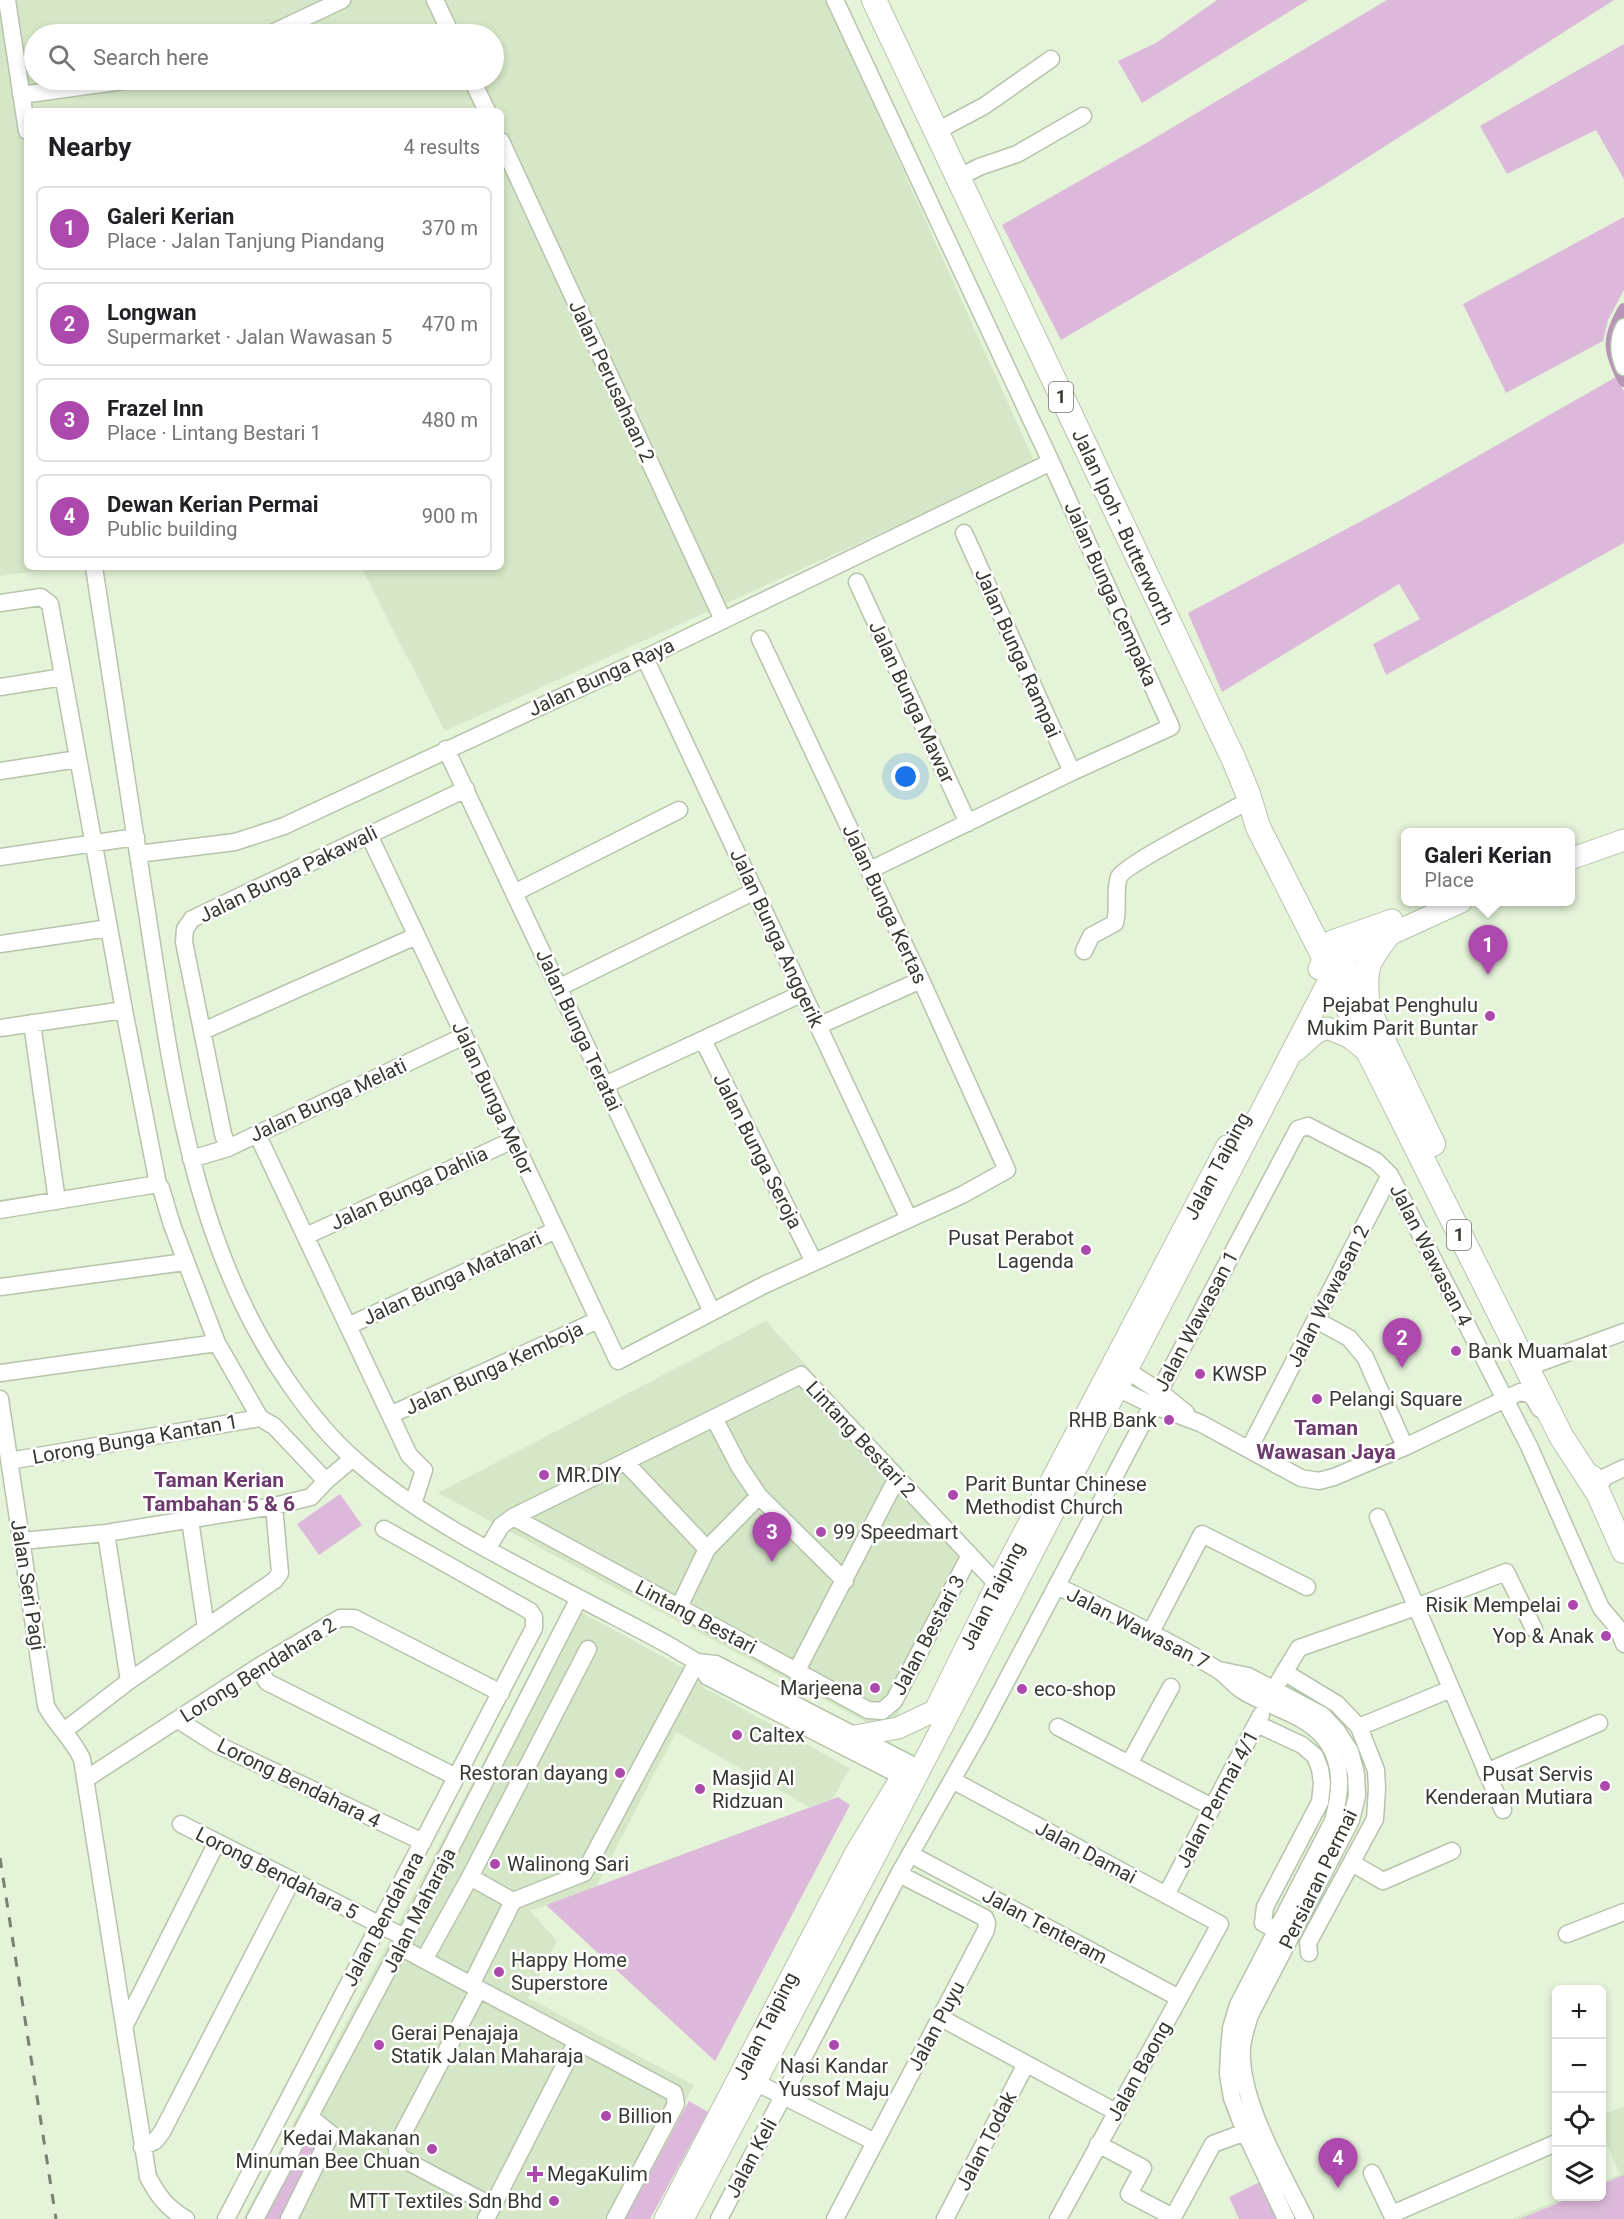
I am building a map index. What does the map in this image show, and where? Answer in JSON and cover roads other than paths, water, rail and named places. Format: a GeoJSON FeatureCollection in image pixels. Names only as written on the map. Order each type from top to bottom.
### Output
{"type":"FeatureCollection","features":[{"type":"Feature","properties":{"kind":"highway","name":"Jalan Ipoh - Butterworth"},"geometry":{"type":"LineString","coordinates":[[874,0],[1249,797],[1270,822],[1332,957],[1369,1053],[1561,1436],[1609,1477]]}},
{"type":"Feature","properties":{"kind":"highway"},"geometry":{"type":"LineString","coordinates":[[1368,1009],[1366,968],[1388,934]]}},
{"type":"Feature","properties":{"kind":"highway","name":"Jalan Ipoh - Butterworth"},"geometry":{"type":"LineString","coordinates":[[1332,957],[1368,1009],[1572,1432],[1609,1477],[1624,1551]]}},
{"type":"Feature","properties":{"kind":"main road"},"geometry":{"type":"LineString","coordinates":[[1575,857],[1624,840]]}},
{"type":"Feature","properties":{"kind":"main road"},"geometry":{"type":"LineString","coordinates":[[1332,957],[1450,906]]}},
{"type":"Feature","properties":{"kind":"main road"},"geometry":{"type":"LineString","coordinates":[[1332,957],[1395,919],[1440,910]]}},
{"type":"Feature","properties":{"kind":"main road","name":"Jalan Taiping"},"geometry":{"type":"LineString","coordinates":[[665,2219],[855,1854],[911,1772],[934,1711],[997,1584],[1290,1057],[1332,957]]}},
{"type":"Feature","properties":{"kind":"main road","name":"Jalan Taiping"},"geometry":{"type":"LineString","coordinates":[[682,2219],[755,2082],[1303,1002],[1332,957]]}},
{"type":"Feature","properties":{"kind":"main road"},"geometry":{"type":"LineString","coordinates":[[1290,1057],[1316,1033],[1327,1028],[1349,1037],[1369,1053]]}},
{"type":"Feature","properties":{"kind":"main road"},"geometry":{"type":"LineString","coordinates":[[855,1736],[898,1728],[934,1711]]}},
{"type":"Feature","properties":{"kind":"street"},"geometry":{"type":"LineString","coordinates":[[7,0],[24,113]]}},
{"type":"Feature","properties":{"kind":"street"},"geometry":{"type":"LineString","coordinates":[[291,24],[342,0]]}},
{"type":"Feature","properties":{"kind":"street"},"geometry":{"type":"LineString","coordinates":[[435,0],[446,24]]}},
{"type":"Feature","properties":{"kind":"street","name":"Jalan Bunga Cempaka"},"geometry":{"type":"LineString","coordinates":[[835,0],[1051,462],[1171,727],[1072,772]]}},
{"type":"Feature","properties":{"kind":"street"},"geometry":{"type":"LineString","coordinates":[[937,131],[984,106],[1052,59]]}},
{"type":"Feature","properties":{"kind":"street"},"geometry":{"type":"LineString","coordinates":[[21,95],[57,90]]}},
{"type":"Feature","properties":{"kind":"street"},"geometry":{"type":"LineString","coordinates":[[477,90],[486,108]]}},
{"type":"Feature","properties":{"kind":"street"},"geometry":{"type":"LineString","coordinates":[[958,178],[980,167],[1017,154],[1083,116]]}},
{"type":"Feature","properties":{"kind":"street","name":"Jalan Perusahaan 2"},"geometry":{"type":"LineString","coordinates":[[504,148],[723,620]]}},
{"type":"Feature","properties":{"kind":"street"},"geometry":{"type":"LineString","coordinates":[[1624,327],[1618,338],[1620,358],[1624,367]]}},
{"type":"Feature","properties":{"kind":"street","name":"Jalan Bunga Raya"},"geometry":{"type":"LineString","coordinates":[[138,854],[235,842],[274,829],[645,658],[1051,462]]}},
{"type":"Feature","properties":{"kind":"street","name":"Jalan Bunga Rampai"},"geometry":{"type":"LineString","coordinates":[[964,533],[1072,772]]}},
{"type":"Feature","properties":{"kind":"street"},"geometry":{"type":"LineString","coordinates":[[94,570],[161,999],[191,1159],[220,1252],[248,1317],[273,1360],[308,1409],[353,1458],[413,1504],[445,1525],[646,1632],[697,1662],[708,1677],[911,1772]]}},
{"type":"Feature","properties":{"kind":"street","name":"Jalan Bunga Mawar"},"geometry":{"type":"LineString","coordinates":[[857,582],[968,823]]}},
{"type":"Feature","properties":{"kind":"street"},"geometry":{"type":"LineString","coordinates":[[0,603],[41,597],[50,604],[158,1184],[185,1262],[217,1343],[260,1418],[274,1426],[326,1481]]}},
{"type":"Feature","properties":{"kind":"street","name":"Jalan Bunga Kertas"},"geometry":{"type":"LineString","coordinates":[[760,639],[870,870],[1007,1170],[962,1195],[909,1219]]}},
{"type":"Feature","properties":{"kind":"street","name":"Jalan Bunga Anggerik"},"geometry":{"type":"LineString","coordinates":[[645,658],[909,1219]]}},
{"type":"Feature","properties":{"kind":"street"},"geometry":{"type":"LineString","coordinates":[[0,687],[63,677]]}},
{"type":"Feature","properties":{"kind":"street","name":"Jalan Bunga Teratai"},"geometry":{"type":"LineString","coordinates":[[446,748],[712,1312]]}},
{"type":"Feature","properties":{"kind":"street"},"geometry":{"type":"LineString","coordinates":[[0,771],[78,759]]}},
{"type":"Feature","properties":{"kind":"street"},"geometry":{"type":"LineString","coordinates":[[870,870],[1072,772]]}},
{"type":"Feature","properties":{"kind":"street","name":"Jalan Bunga Pakawali"},"geometry":{"type":"LineString","coordinates":[[228,1148],[223,1134],[183,942],[185,929],[192,919],[466,789]]}},
{"type":"Feature","properties":{"kind":"street"},"geometry":{"type":"LineString","coordinates":[[1084,951],[1091,936],[1115,923],[1118,883],[1122,873],[1148,855],[1249,797]]}},
{"type":"Feature","properties":{"kind":"street"},"geometry":{"type":"LineString","coordinates":[[514,892],[679,810]]}},
{"type":"Feature","properties":{"kind":"street","name":"Jalan Bunga Melor"},"geometry":{"type":"LineString","coordinates":[[369,835],[618,1361],[712,1312]]}},
{"type":"Feature","properties":{"kind":"street"},"geometry":{"type":"LineString","coordinates":[[0,857],[136,837]]}},
{"type":"Feature","properties":{"kind":"street"},"geometry":{"type":"LineString","coordinates":[[564,985],[755,891]]}},
{"type":"Feature","properties":{"kind":"street"},"geometry":{"type":"LineString","coordinates":[[0,944],[109,928]]}},
{"type":"Feature","properties":{"kind":"street"},"geometry":{"type":"LineString","coordinates":[[203,1031],[416,936]]}},
{"type":"Feature","properties":{"kind":"street"},"geometry":{"type":"LineString","coordinates":[[818,1026],[921,980]]}},
{"type":"Feature","properties":{"kind":"street"},"geometry":{"type":"LineString","coordinates":[[605,1085],[803,993]]}},
{"type":"Feature","properties":{"kind":"street"},"geometry":{"type":"LineString","coordinates":[[0,1028],[124,1010]]}},
{"type":"Feature","properties":{"kind":"street"},"geometry":{"type":"LineString","coordinates":[[32,1023],[57,1200]]}},
{"type":"Feature","properties":{"kind":"street","name":"Jalan Bunga Melati"},"geometry":{"type":"LineString","coordinates":[[191,1159],[228,1148],[464,1036]]}},
{"type":"Feature","properties":{"kind":"street","name":"Jalan Bunga Seroja"},"geometry":{"type":"LineString","coordinates":[[703,1040],[814,1262]]}},
{"type":"Feature","properties":{"kind":"street","name":"Jalan Wawasan 1"},"geometry":{"type":"LineString","coordinates":[[910,1854],[1058,1586],[1292,1137],[1298,1129],[1308,1126],[1376,1161],[1390,1175]]}},
{"type":"Feature","properties":{"kind":"street"},"geometry":{"type":"LineString","coordinates":[[257,1134],[409,1455],[424,1470],[413,1504]]}},
{"type":"Feature","properties":{"kind":"street","name":"Jalan Bunga Dahlia"},"geometry":{"type":"LineString","coordinates":[[306,1236],[513,1140]]}},
{"type":"Feature","properties":{"kind":"street","name":"Jalan Wawasan 2"},"geometry":{"type":"LineString","coordinates":[[1249,1449],[1390,1175]]}},
{"type":"Feature","properties":{"kind":"street","name":"Jalan Wawasan 4"},"geometry":{"type":"LineString","coordinates":[[1390,1175],[1512,1396],[1529,1446],[1601,1608],[1618,1628],[1624,1644]]}},
{"type":"Feature","properties":{"kind":"street"},"geometry":{"type":"LineString","coordinates":[[0,1210],[158,1184]]}},
{"type":"Feature","properties":{"kind":"street"},"geometry":{"type":"LineString","coordinates":[[712,1312],[909,1219]]}},
{"type":"Feature","properties":{"kind":"street","name":"Jalan Bunga Matahari"},"geometry":{"type":"LineString","coordinates":[[348,1326],[556,1230]]}},
{"type":"Feature","properties":{"kind":"street"},"geometry":{"type":"LineString","coordinates":[[0,1287],[185,1262]]}},
{"type":"Feature","properties":{"kind":"street","name":"Jalan Bunga Kemboja"},"geometry":{"type":"LineString","coordinates":[[390,1415],[598,1320]]}},
{"type":"Feature","properties":{"kind":"street"},"geometry":{"type":"LineString","coordinates":[[1316,1320],[1349,1338],[1365,1357],[1405,1447]]}},
{"type":"Feature","properties":{"kind":"street"},"geometry":{"type":"LineString","coordinates":[[1539,1364],[1624,1332]]}},
{"type":"Feature","properties":{"kind":"street"},"geometry":{"type":"LineString","coordinates":[[0,1373],[217,1343]]}},
{"type":"Feature","properties":{"kind":"street"},"geometry":{"type":"LineString","coordinates":[[1512,1396],[1525,1381],[1513,1360],[1517,1349]]}},
{"type":"Feature","properties":{"kind":"street","name":"Lintang Bestari 2"},"geometry":{"type":"LineString","coordinates":[[714,1418],[801,1375],[997,1584]]}},
{"type":"Feature","properties":{"kind":"street"},"geometry":{"type":"LineString","coordinates":[[1115,1375],[1301,1478],[1319,1481],[1405,1447],[1512,1396],[1532,1395],[1538,1408],[1549,1413]]}},
{"type":"Feature","properties":{"kind":"street","name":"Jalan Seri Pagi"},"geometry":{"type":"LineString","coordinates":[[0,1399],[46,1706],[52,1717],[65,1730],[82,1759],[86,1779],[148,2177],[157,2195],[171,2211],[186,2219]]}},
{"type":"Feature","properties":{"kind":"street","name":"Lorong Bunga Kantan 1"},"geometry":{"type":"LineString","coordinates":[[9,1461],[260,1418]]}},
{"type":"Feature","properties":{"kind":"street"},"geometry":{"type":"LineString","coordinates":[[488,1548],[501,1526],[513,1517],[714,1418],[739,1466],[759,1496],[845,1581]]}},
{"type":"Feature","properties":{"kind":"street"},"geometry":{"type":"LineString","coordinates":[[21,1541],[106,1533],[274,1506],[311,1497],[353,1458]]}},
{"type":"Feature","properties":{"kind":"street"},"geometry":{"type":"LineString","coordinates":[[625,1462],[707,1548]]}},
{"type":"Feature","properties":{"kind":"street"},"geometry":{"type":"LineString","coordinates":[[796,1672],[897,1478]]}},
{"type":"Feature","properties":{"kind":"street"},"geometry":{"type":"LineString","coordinates":[[679,1607],[707,1548],[759,1496]]}},
{"type":"Feature","properties":{"kind":"street"},"geometry":{"type":"LineString","coordinates":[[65,1730],[129,1681],[275,1580],[280,1573],[274,1506]]}},
{"type":"Feature","properties":{"kind":"street","name":"Lintang Bestari"},"geometry":{"type":"LineString","coordinates":[[513,1517],[868,1710],[882,1711]]}},
{"type":"Feature","properties":{"kind":"street"},"geometry":{"type":"LineString","coordinates":[[1378,1517],[1503,1810]]}},
{"type":"Feature","properties":{"kind":"street"},"geometry":{"type":"LineString","coordinates":[[190,1520],[206,1628]]}},
{"type":"Feature","properties":{"kind":"street","name":"Jalan Bendahara"},"geometry":{"type":"LineString","coordinates":[[226,2219],[534,1628],[534,1617],[530,1611],[384,1529]]}},
{"type":"Feature","properties":{"kind":"street"},"geometry":{"type":"LineString","coordinates":[[106,1533],[129,1681]]}},
{"type":"Feature","properties":{"kind":"street"},"geometry":{"type":"LineString","coordinates":[[1151,1632],[1202,1534],[1307,1587]]}},
{"type":"Feature","properties":{"kind":"street","name":"Jalan Bestari 3"},"geometry":{"type":"LineString","coordinates":[[882,1711],[894,1701],[970,1555]]}},
{"type":"Feature","properties":{"kind":"street","name":"Jalan Permai 4/1"},"geometry":{"type":"LineString","coordinates":[[1166,1895],[1271,1696],[1299,1648],[1416,1607],[1506,1572],[1534,1629]]}},
{"type":"Feature","properties":{"kind":"street","name":"Jalan Wawasan 7"},"geometry":{"type":"LineString","coordinates":[[1058,1586],[1151,1632],[1218,1670]]}},
{"type":"Feature","properties":{"kind":"street","name":"Jalan Maharaja"},"geometry":{"type":"LineString","coordinates":[[255,2219],[403,1942],[579,1598]]}},
{"type":"Feature","properties":{"kind":"street","name":"Lorong Bendahara 2"},"geometry":{"type":"LineString","coordinates":[[86,1779],[258,1667],[340,1618],[354,1618],[501,1693]]}},
{"type":"Feature","properties":{"kind":"street"},"geometry":{"type":"LineString","coordinates":[[424,1960],[470,1877],[588,1649]]}},
{"type":"Feature","properties":{"kind":"street"},"geometry":{"type":"LineString","coordinates":[[697,1662],[716,1664],[855,1736],[911,1772]]}},
{"type":"Feature","properties":{"kind":"street"},"geometry":{"type":"LineString","coordinates":[[577,2041],[489,2213],[400,2158],[399,2141],[475,1987],[513,1900],[584,1873],[697,1662]]}},
{"type":"Feature","properties":{"kind":"street"},"geometry":{"type":"LineString","coordinates":[[258,1667],[267,1682],[456,1778]]}},
{"type":"Feature","properties":{"kind":"street","name":"Persiaran Permai"},"geometry":{"type":"LineString","coordinates":[[1218,1670],[1241,1690],[1271,1696],[1322,1715],[1337,1731],[1350,1751],[1356,1774],[1357,1796],[1351,1820],[1238,2005],[1231,2028],[1228,2074],[1232,2098],[1253,2129],[1305,2219]]}},
{"type":"Feature","properties":{"kind":"street"},"geometry":{"type":"LineString","coordinates":[[1284,1672],[1337,1704],[1359,1727],[1376,1770],[1375,1819],[1308,1943],[1309,1953]]}},
{"type":"Feature","properties":{"kind":"street"},"geometry":{"type":"LineString","coordinates":[[1129,1764],[1171,1687]]}},
{"type":"Feature","properties":{"kind":"street"},"geometry":{"type":"LineString","coordinates":[[1359,1727],[1451,1689]]}},
{"type":"Feature","properties":{"kind":"street","name":"Lorong Bendahara 4"},"geometry":{"type":"LineString","coordinates":[[178,1720],[216,1744],[423,1842]]}},
{"type":"Feature","properties":{"kind":"street"},"geometry":{"type":"LineString","coordinates":[[1486,1772],[1599,1723]]}},
{"type":"Feature","properties":{"kind":"street"},"geometry":{"type":"LineString","coordinates":[[1257,1724],[1302,1745],[1315,1756],[1321,1776],[1320,1802],[1265,1907],[1263,1923],[1283,1934]]}},
{"type":"Feature","properties":{"kind":"street"},"geometry":{"type":"LineString","coordinates":[[1058,1727],[1212,1808]]}},
{"type":"Feature","properties":{"kind":"street","name":"Jalan Damai"},"geometry":{"type":"LineString","coordinates":[[952,1780],[1220,1924]]}},
{"type":"Feature","properties":{"kind":"street","name":"Lorong Bendahara 5"},"geometry":{"type":"LineString","coordinates":[[182,1824],[380,1924],[424,1960],[674,2093],[677,2098],[676,2104],[615,2219]]}},
{"type":"Feature","properties":{"kind":"street"},"geometry":{"type":"LineString","coordinates":[[125,2025],[217,1842]]}},
{"type":"Feature","properties":{"kind":"street"},"geometry":{"type":"LineString","coordinates":[[1352,1863],[1383,1881],[1452,1851]]}},
{"type":"Feature","properties":{"kind":"street","name":"Jalan Keli"},"geometry":{"type":"LineString","coordinates":[[719,2219],[910,1854]]}},
{"type":"Feature","properties":{"kind":"street","name":"Jalan Tenteram"},"geometry":{"type":"LineString","coordinates":[[910,1854],[1179,1998]]}},
{"type":"Feature","properties":{"kind":"street","name":"Jalan Puyu"},"geometry":{"type":"LineString","coordinates":[[835,2219],[987,1930],[984,1918],[899,1874]]}},
{"type":"Feature","properties":{"kind":"street"},"geometry":{"type":"LineString","coordinates":[[470,1877],[513,1900]]}},
{"type":"Feature","properties":{"kind":"street"},"geometry":{"type":"LineString","coordinates":[[142,2147],[155,2141],[162,2132],[292,1880]]}},
{"type":"Feature","properties":{"kind":"street"},"geometry":{"type":"LineString","coordinates":[[1567,1934],[1624,1912]]}},
{"type":"Feature","properties":{"kind":"street","name":"Jalan Baong"},"geometry":{"type":"LineString","coordinates":[[1058,2219],[1220,1924]]}},
{"type":"Feature","properties":{"kind":"street"},"geometry":{"type":"LineString","coordinates":[[941,2018],[1116,2112]]}},
{"type":"Feature","properties":{"kind":"street","name":"Jalan Todak"},"geometry":{"type":"LineString","coordinates":[[945,2219],[1026,2064]]}},
{"type":"Feature","properties":{"kind":"street"},"geometry":{"type":"LineString","coordinates":[[755,2082],[875,2142]]}},
{"type":"Feature","properties":{"kind":"street"},"geometry":{"type":"LineString","coordinates":[[289,2219],[331,2134],[310,2117]]}},
{"type":"Feature","properties":{"kind":"street"},"geometry":{"type":"LineString","coordinates":[[1098,2144],[1143,2168],[1129,2194],[1172,2218],[1213,2144],[1253,2129]]}},
{"type":"Feature","properties":{"kind":"street","name":"Persiaran Permai"},"geometry":{"type":"LineString","coordinates":[[1253,2129],[1286,2219]]}},
{"type":"Feature","properties":{"kind":"street"},"geometry":{"type":"LineString","coordinates":[[1372,2173],[1393,2217],[1552,2145]]}},
{"type":"Feature","properties":{"kind":"waterway"},"geometry":{"type":"LineString","coordinates":[[1624,309],[1612,337],[1612,353],[1624,381]]}},
{"type":"Feature","properties":{"kind":"railway"},"geometry":{"type":"LineString","coordinates":[[0,1858],[56,2219]]}},
{"type":"Feature","properties":{"kind":"place","name":"Galeri Kerian"},"geometry":{"type":"Point","coordinates":[1488,975]}},
{"type":"Feature","properties":{"kind":"place","name":"Pejabat Penghulu Mukim Parit Buntar"},"geometry":{"type":"Point","coordinates":[1490,1016]}},
{"type":"Feature","properties":{"kind":"place","name":"Pusat Perabot Lagenda"},"geometry":{"type":"Point","coordinates":[1086,1250]}},
{"type":"Feature","properties":{"kind":"place","name":"Bank Muamalat"},"geometry":{"type":"Point","coordinates":[1456,1351]}},
{"type":"Feature","properties":{"kind":"place","name":"Longwan"},"geometry":{"type":"Point","coordinates":[1402,1368]}},
{"type":"Feature","properties":{"kind":"place","name":"KWSP"},"geometry":{"type":"Point","coordinates":[1200,1374]}},
{"type":"Feature","properties":{"kind":"place","name":"Pelangi Square"},"geometry":{"type":"Point","coordinates":[1317,1399]}},
{"type":"Feature","properties":{"kind":"place","name":"RHB Bank"},"geometry":{"type":"Point","coordinates":[1169,1420]}},
{"type":"Feature","properties":{"kind":"place","name":"MR.DIY"},"geometry":{"type":"Point","coordinates":[544,1475]}},
{"type":"Feature","properties":{"kind":"place","name":"Parit Buntar Chinese Methodist Church"},"geometry":{"type":"Point","coordinates":[953,1495]}},
{"type":"Feature","properties":{"kind":"place","name":"99 Speedmart"},"geometry":{"type":"Point","coordinates":[821,1532]}},
{"type":"Feature","properties":{"kind":"place","name":"Frazel Inn"},"geometry":{"type":"Point","coordinates":[772,1562]}},
{"type":"Feature","properties":{"kind":"place","name":"Risik Mempelai"},"geometry":{"type":"Point","coordinates":[1573,1605]}},
{"type":"Feature","properties":{"kind":"place","name":"Yop & Anak"},"geometry":{"type":"Point","coordinates":[1606,1636]}},
{"type":"Feature","properties":{"kind":"place","name":"Marjeena"},"geometry":{"type":"Point","coordinates":[875,1688]}},
{"type":"Feature","properties":{"kind":"place","name":"eco-shop"},"geometry":{"type":"Point","coordinates":[1022,1689]}},
{"type":"Feature","properties":{"kind":"place","name":"Caltex"},"geometry":{"type":"Point","coordinates":[737,1735]}},
{"type":"Feature","properties":{"kind":"place","name":"Restoran dayang"},"geometry":{"type":"Point","coordinates":[620,1773]}},
{"type":"Feature","properties":{"kind":"place","name":"Pusat Servis Kenderaan Mutiara"},"geometry":{"type":"Point","coordinates":[1605,1786]}},
{"type":"Feature","properties":{"kind":"place","name":"Masjid Al Ridzuan"},"geometry":{"type":"Point","coordinates":[700,1789]}},
{"type":"Feature","properties":{"kind":"place","name":"Walinong Sari"},"geometry":{"type":"Point","coordinates":[495,1864]}},
{"type":"Feature","properties":{"kind":"place","name":"Happy Home Superstore"},"geometry":{"type":"Point","coordinates":[499,1972]}},
{"type":"Feature","properties":{"kind":"place","name":"Gerai Penajaja Statik Jalan Maharaja"},"geometry":{"type":"Point","coordinates":[379,2045]}},
{"type":"Feature","properties":{"kind":"place","name":"Nasi Kandar Yussof Maju"},"geometry":{"type":"Point","coordinates":[834,2045]}},
{"type":"Feature","properties":{"kind":"place","name":"Billion"},"geometry":{"type":"Point","coordinates":[606,2116]}},
{"type":"Feature","properties":{"kind":"place","name":"Kedai Makanan Minuman Bee Chuan"},"geometry":{"type":"Point","coordinates":[432,2149]}},
{"type":"Feature","properties":{"kind":"place","name":"MegaKulim"},"geometry":{"type":"Point","coordinates":[535,2174]}},
{"type":"Feature","properties":{"kind":"place","name":"Dewan Kerian Permai"},"geometry":{"type":"Point","coordinates":[1338,2188]}},
{"type":"Feature","properties":{"kind":"place","name":"MTT Textiles Sdn Bhd"},"geometry":{"type":"Point","coordinates":[554,2201]}},
{"type":"Feature","properties":{"kind":"district","name":"Taman Wawasan Jaya"},"geometry":{"type":"Point","coordinates":[1326,1440]}},
{"type":"Feature","properties":{"kind":"district","name":"Taman Kerian Tambahan 5 & 6"},"geometry":{"type":"Point","coordinates":[219,1492]}}]}
